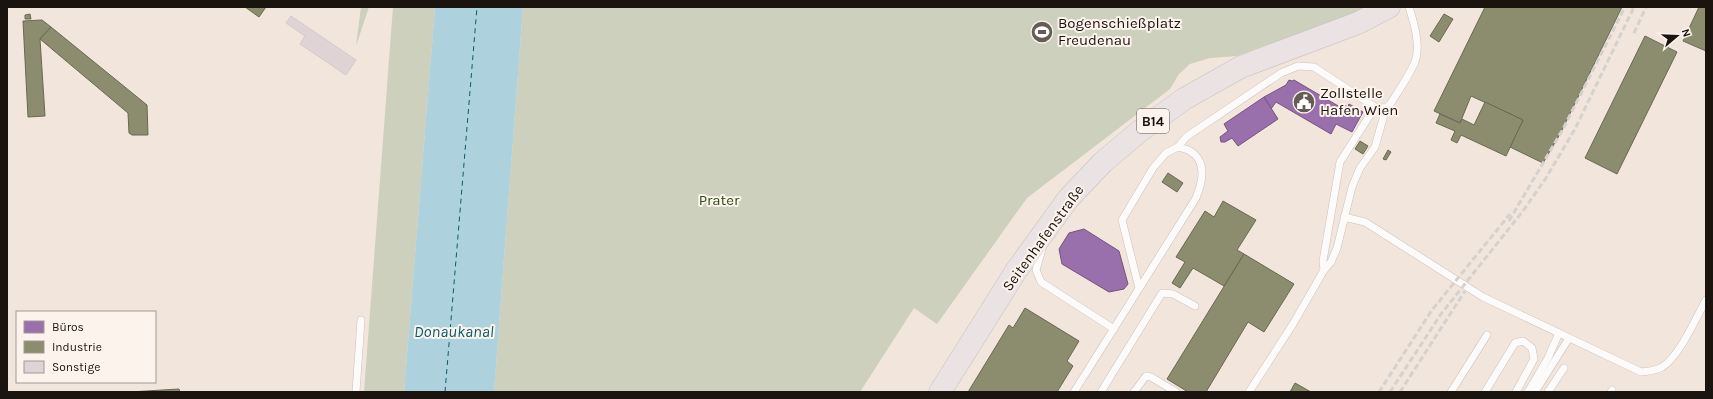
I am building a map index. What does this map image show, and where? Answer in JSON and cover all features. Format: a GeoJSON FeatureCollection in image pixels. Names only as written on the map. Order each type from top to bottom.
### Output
{"type":"FeatureCollection","features":[{"type":"Feature","properties":{"kind":"main road","name":"Seitenhafenstraße"},"geometry":{"type":"LineString","coordinates":[[940,392],[1016,271],[1068,199],[1103,162],[1140,131],[1184,99],[1240,67],[1358,23],[1389,7]]}},
{"type":"Feature","properties":{"kind":"lane"},"geometry":{"type":"LineString","coordinates":[[1249,392],[1293,324],[1324,270],[1331,262],[1337,248],[1352,187],[1360,168],[1374,147],[1386,108],[1391,103],[1415,62],[1417,51],[1416,39],[1409,7]]}},
{"type":"Feature","properties":{"kind":"lane"},"geometry":{"type":"LineString","coordinates":[[1139,288],[1122,220],[1153,168],[1166,153],[1178,147],[1186,137],[1281,73],[1298,66],[1314,67],[1375,108],[1386,108]]}},
{"type":"Feature","properties":{"kind":"lane"},"geometry":{"type":"LineString","coordinates":[[1324,270],[1322,261],[1340,162],[1375,108]]}},
{"type":"Feature","properties":{"kind":"lane"},"geometry":{"type":"LineString","coordinates":[[1074,392],[1196,198],[1201,184],[1202,169],[1198,159],[1190,151],[1178,147]]}},
{"type":"Feature","properties":{"kind":"lane"},"geometry":{"type":"LineString","coordinates":[[1083,183],[1070,206],[1043,245],[1036,270],[1041,282],[1114,329]]}},
{"type":"Feature","properties":{"kind":"lane"},"geometry":{"type":"LineString","coordinates":[[1344,217],[1365,222],[1483,298],[1641,372],[1653,371],[1662,367],[1674,357],[1706,300]]}},
{"type":"Feature","properties":{"kind":"lane"},"geometry":{"type":"LineString","coordinates":[[1105,391],[1162,293],[1173,294],[1195,306]]}},
{"type":"Feature","properties":{"kind":"lane"},"geometry":{"type":"LineString","coordinates":[[356,392],[362,320]]}},
{"type":"Feature","properties":{"kind":"lane"},"geometry":{"type":"LineString","coordinates":[[1528,392],[1548,358],[1559,333]]}},
{"type":"Feature","properties":{"kind":"lane"},"geometry":{"type":"LineString","coordinates":[[1451,392],[1487,335]]}},
{"type":"Feature","properties":{"kind":"lane"},"geometry":{"type":"LineString","coordinates":[[1535,392],[1569,338]]}},
{"type":"Feature","properties":{"kind":"lane"},"geometry":{"type":"LineString","coordinates":[[1485,392],[1515,343],[1522,341],[1532,348],[1534,359],[1516,392]]}},
{"type":"Feature","properties":{"kind":"lane"},"geometry":{"type":"LineString","coordinates":[[1548,392],[1564,368]]}},
{"type":"Feature","properties":{"kind":"lane"},"geometry":{"type":"LineString","coordinates":[[1134,392],[1146,376],[1151,377],[1173,391]]}},
{"type":"Feature","properties":{"kind":"green space"},"geometry":{"type":"Polygon","coordinates":[[[361,7],[369,7],[356,46],[361,7]]]}},
{"type":"Feature","properties":{"kind":"green space"},"geometry":{"type":"Polygon","coordinates":[[[393,7],[435,7],[404,392],[364,392],[393,7]]]}},
{"type":"Feature","properties":{"kind":"green space","name":"Prater"},"geometry":{"type":"Polygon","coordinates":[[[523,7],[1363,7],[1356,13],[1237,56],[1210,58],[1190,64],[1179,74],[1170,89],[1027,198],[937,324],[914,308],[860,392],[494,392],[523,7]]]}},
{"type":"Feature","properties":{"kind":"water","name":"Donaukanal"},"geometry":{"type":"Polygon","coordinates":[[[435,7],[523,7],[494,392],[404,392],[435,7]]]}},
{"type":"Feature","properties":{"kind":"building: Büros"},"geometry":{"type":"Polygon","coordinates":[[[1289,80],[1294,80],[1340,107],[1342,104],[1348,107],[1349,104],[1363,112],[1352,132],[1336,124],[1331,134],[1276,102],[1271,109],[1264,97],[1286,85],[1289,80]]]}},
{"type":"Feature","properties":{"kind":"building: Büros"},"geometry":{"type":"Polygon","coordinates":[[[1264,97],[1278,119],[1238,146],[1232,138],[1225,142],[1221,142],[1220,137],[1228,131],[1224,124],[1264,97]]]}},
{"type":"Feature","properties":{"kind":"building: Büros"},"geometry":{"type":"Polygon","coordinates":[[[1084,229],[1119,251],[1128,284],[1124,289],[1109,292],[1062,264],[1059,249],[1069,233],[1084,229]]]}},
{"type":"Feature","properties":{"kind":"building: Industrie"},"geometry":{"type":"Polygon","coordinates":[[[245,7],[266,7],[259,17],[245,7]]]}},
{"type":"Feature","properties":{"kind":"building: Industrie"},"geometry":{"type":"Polygon","coordinates":[[[1485,7],[1622,7],[1560,134],[1543,163],[1510,147],[1523,120],[1471,96],[1460,123],[1434,111],[1485,7]]]}},
{"type":"Feature","properties":{"kind":"building: Industrie"},"geometry":{"type":"Polygon","coordinates":[[[1699,7],[1706,7],[1706,51],[1683,41],[1699,7]]]}},
{"type":"Feature","properties":{"kind":"building: Industrie"},"geometry":{"type":"Polygon","coordinates":[[[30,14],[31,19],[25,19],[25,15],[30,14]]]}},
{"type":"Feature","properties":{"kind":"building: Industrie"},"geometry":{"type":"Polygon","coordinates":[[[1444,14],[1453,19],[1439,42],[1430,36],[1444,14]]]}},
{"type":"Feature","properties":{"kind":"building: Industrie"},"geometry":{"type":"Polygon","coordinates":[[[42,20],[51,27],[40,39],[45,116],[28,117],[23,21],[42,20]]]}},
{"type":"Feature","properties":{"kind":"building: Industrie"},"geometry":{"type":"Polygon","coordinates":[[[51,27],[147,105],[148,135],[132,135],[129,133],[128,113],[40,39],[51,27]]]}},
{"type":"Feature","properties":{"kind":"building: Industrie"},"geometry":{"type":"Polygon","coordinates":[[[1645,36],[1677,52],[1617,174],[1585,158],[1645,36]]]}},
{"type":"Feature","properties":{"kind":"building: Industrie"},"geometry":{"type":"Polygon","coordinates":[[[1485,102],[1523,120],[1506,156],[1461,135],[1457,143],[1451,140],[1455,131],[1436,123],[1440,114],[1460,123],[1462,119],[1474,125],[1485,102]]]}},
{"type":"Feature","properties":{"kind":"building: Industrie"},"geometry":{"type":"Polygon","coordinates":[[[1360,141],[1368,146],[1363,154],[1355,149],[1360,141]]]}},
{"type":"Feature","properties":{"kind":"building: Industrie"},"geometry":{"type":"Polygon","coordinates":[[[1388,150],[1391,152],[1386,160],[1383,159],[1388,150]]]}},
{"type":"Feature","properties":{"kind":"building: Industrie"},"geometry":{"type":"Polygon","coordinates":[[[1168,173],[1183,183],[1177,192],[1162,182],[1168,173]]]}},
{"type":"Feature","properties":{"kind":"building: Industrie"},"geometry":{"type":"Polygon","coordinates":[[[1223,201],[1256,220],[1237,250],[1244,254],[1224,286],[1193,268],[1180,288],[1172,283],[1185,262],[1176,257],[1205,211],[1214,217],[1223,201]]]}},
{"type":"Feature","properties":{"kind":"building: Industrie"},"geometry":{"type":"Polygon","coordinates":[[[1244,254],[1294,284],[1264,332],[1248,322],[1206,392],[1188,392],[1167,379],[1244,254]]]}},
{"type":"Feature","properties":{"kind":"building: Industrie"},"geometry":{"type":"Polygon","coordinates":[[[1025,308],[1079,341],[1067,361],[1073,366],[1057,392],[968,392],[1009,325],[1013,328],[1025,308]]]}},
{"type":"Feature","properties":{"kind":"building: Industrie"},"geometry":{"type":"Polygon","coordinates":[[[1295,383],[1311,392],[1290,392],[1295,383]]]}},
{"type":"Feature","properties":{"kind":"building: Industrie"},"geometry":{"type":"Polygon","coordinates":[[[179,389],[180,392],[130,392],[179,389]]]}},
{"type":"Feature","properties":{"kind":"building: Sonstige"},"geometry":{"type":"Polygon","coordinates":[[[291,16],[356,60],[346,75],[300,44],[305,36],[286,23],[291,16]]]}},
{"type":"Feature","properties":{"kind":"ferry route"},"geometry":{"type":"LineString","coordinates":[[445,392],[477,7]]}},
{"type":"Feature","properties":{"kind":"railway"},"geometry":{"type":"LineString","coordinates":[[1509,221],[1563,129],[1625,7]]}},
{"type":"Feature","properties":{"kind":"railway"},"geometry":{"type":"LineString","coordinates":[[1390,392],[1441,314],[1523,211],[1546,178],[1575,129],[1634,7]]}},
{"type":"Feature","properties":{"kind":"railway"},"geometry":{"type":"LineString","coordinates":[[1634,33],[1646,7]]}},
{"type":"Feature","properties":{"kind":"railway"},"geometry":{"type":"LineString","coordinates":[[1379,392],[1432,310],[1510,214]]}},
{"type":"Feature","properties":{"kind":"railway"},"geometry":{"type":"LineString","coordinates":[[1400,392],[1465,291]]}},
{"type":"Feature","properties":{"kind":"place","name":"Bogenschießplatz Freudenau"},"geometry":{"type":"Point","coordinates":[1042,32]}},
{"type":"Feature","properties":{"kind":"place","name":"Zollstelle Hafen Wien"},"geometry":{"type":"Point","coordinates":[1304,102]}}]}
